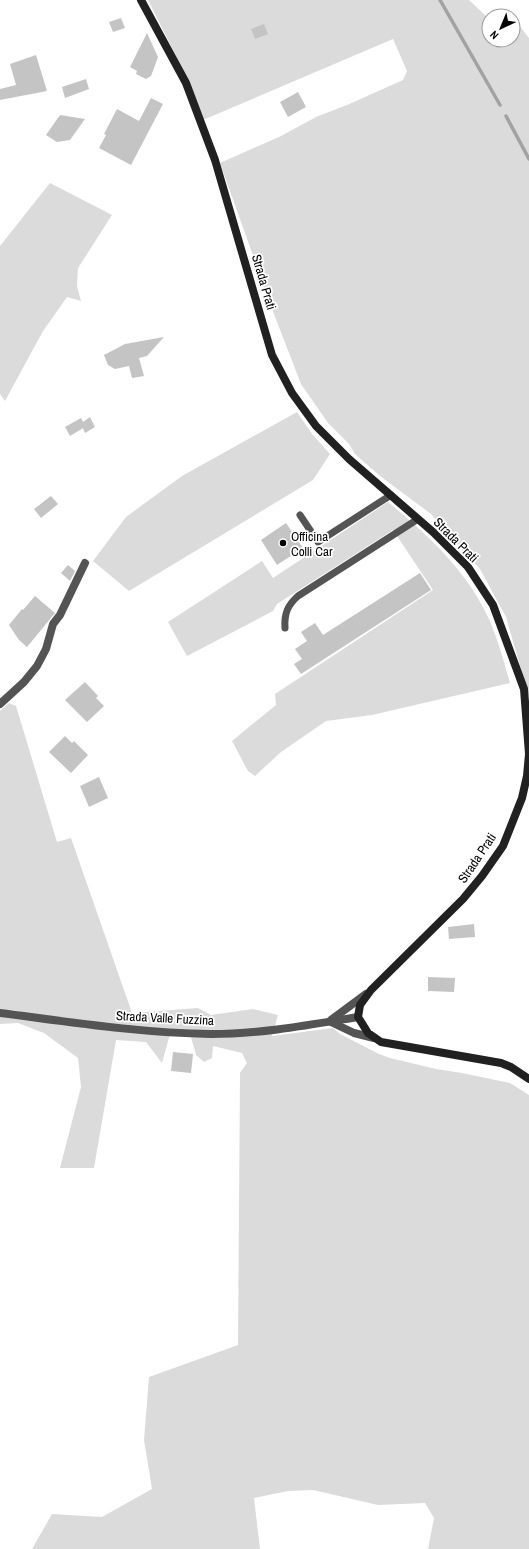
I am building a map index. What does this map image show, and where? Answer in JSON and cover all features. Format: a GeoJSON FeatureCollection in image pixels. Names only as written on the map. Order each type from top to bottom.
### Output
{"type":"FeatureCollection","features":[{"type":"Feature","properties":{"kind":"street","name":"Strada Prati"},"geometry":{"type":"LineString","coordinates":[[141,0],[186,83],[215,160],[272,355],[292,393],[316,426],[349,459],[433,532],[468,567],[493,605],[524,689],[529,754],[522,798],[502,846],[482,876],[463,899],[371,990],[360,1006],[358,1017]]}},
{"type":"Feature","properties":{"kind":"street"},"geometry":{"type":"LineString","coordinates":[[0,704],[24,682],[37,666],[46,649],[53,624],[60,615],[84,563]]}},
{"type":"Feature","properties":{"kind":"street","name":"Strada Valle Fuzzina"},"geometry":{"type":"LineString","coordinates":[[328,1022],[371,990]]}},
{"type":"Feature","properties":{"kind":"street","name":"Strada Valle Fuzzina"},"geometry":{"type":"LineString","coordinates":[[0,1013],[132,1030],[212,1034],[272,1030],[358,1017]]}},
{"type":"Feature","properties":{"kind":"street"},"geometry":{"type":"LineString","coordinates":[[358,1017],[362,1025],[374,1038],[392,1045],[501,1064],[511,1067],[529,1079]]}},
{"type":"Feature","properties":{"kind":"street","name":"Strada Valle Fuzzina"},"geometry":{"type":"LineString","coordinates":[[328,1022],[335,1023],[354,1033],[374,1038]]}},
{"type":"Feature","properties":{"kind":"lane"},"geometry":{"type":"LineString","coordinates":[[300,515],[318,542],[391,495]]}},
{"type":"Feature","properties":{"kind":"lane"},"geometry":{"type":"LineString","coordinates":[[285,628],[284,616],[290,604],[298,596],[418,519]]}},
{"type":"Feature","properties":{"kind":"shaded area"},"geometry":{"type":"Polygon","coordinates":[[[148,0],[469,0],[481,11],[481,48],[521,48],[521,28],[529,38],[529,697],[506,617],[480,569],[431,514],[380,476],[355,454],[349,444],[328,423],[301,384],[272,309],[220,163],[281,136],[316,117],[403,80],[407,71],[393,39],[203,120],[189,82],[148,0]]]}},
{"type":"Feature","properties":{"kind":"shaded area"},"geometry":{"type":"Polygon","coordinates":[[[50,183],[112,215],[78,268],[77,286],[81,301],[67,297],[43,331],[5,401],[0,394],[0,246],[50,183]]]}},
{"type":"Feature","properties":{"kind":"shaded area"},"geometry":{"type":"Polygon","coordinates":[[[297,412],[312,434],[330,454],[313,480],[129,591],[93,561],[126,517],[182,476],[297,412]]]}},
{"type":"Feature","properties":{"kind":"shaded area"},"geometry":{"type":"Polygon","coordinates":[[[388,502],[432,541],[470,585],[489,619],[510,683],[372,715],[326,721],[281,752],[255,776],[248,771],[232,741],[276,705],[275,694],[433,590],[393,530],[277,604],[273,611],[187,656],[168,622],[262,561],[273,578],[388,502]]]}},
{"type":"Feature","properties":{"kind":"shaded area"},"geometry":{"type":"Polygon","coordinates":[[[9,703],[16,706],[57,842],[71,838],[132,1013],[198,1008],[211,1015],[253,1009],[278,1015],[272,1036],[333,1028],[340,1034],[390,1058],[436,1069],[510,1083],[529,1095],[529,1549],[428,1549],[434,1518],[425,1503],[378,1505],[313,1490],[288,1491],[254,1498],[260,1549],[32,1549],[52,1514],[102,1517],[152,1489],[144,1440],[149,1377],[238,1345],[240,1073],[247,1063],[242,1053],[213,1046],[212,1058],[204,1062],[196,1055],[191,1037],[170,1034],[162,1063],[146,1042],[116,1040],[94,1168],[60,1168],[81,1087],[78,1058],[44,1033],[18,1023],[0,1024],[0,711],[9,703]]]}},
{"type":"Feature","properties":{"kind":"building"},"geometry":{"type":"Polygon","coordinates":[[[121,18],[125,28],[113,32],[109,22],[121,18]]]}},
{"type":"Feature","properties":{"kind":"building"},"geometry":{"type":"Polygon","coordinates":[[[264,24],[268,34],[255,39],[251,29],[264,24]]]}},
{"type":"Feature","properties":{"kind":"building"},"geometry":{"type":"Polygon","coordinates":[[[147,33],[158,57],[151,76],[146,79],[136,74],[137,71],[130,67],[147,33]]]}},
{"type":"Feature","properties":{"kind":"building"},"geometry":{"type":"Polygon","coordinates":[[[36,55],[47,91],[0,100],[0,89],[16,85],[10,64],[36,55]]]}},
{"type":"Feature","properties":{"kind":"building"},"geometry":{"type":"Polygon","coordinates":[[[86,79],[89,89],[65,98],[62,87],[86,79]]]}},
{"type":"Feature","properties":{"kind":"building"},"geometry":{"type":"Polygon","coordinates":[[[298,92],[306,107],[288,117],[280,102],[298,92]]]}},
{"type":"Feature","properties":{"kind":"building"},"geometry":{"type":"Polygon","coordinates":[[[151,98],[163,104],[131,165],[99,148],[106,135],[104,134],[117,109],[139,121],[151,98]]]}},
{"type":"Feature","properties":{"kind":"building"},"geometry":{"type":"Polygon","coordinates":[[[60,115],[85,119],[70,140],[57,142],[46,135],[60,115]]]}},
{"type":"Feature","properties":{"kind":"building"},"geometry":{"type":"Polygon","coordinates":[[[164,337],[147,356],[139,358],[144,376],[132,378],[129,366],[115,369],[108,365],[104,355],[125,344],[164,337]]]}},
{"type":"Feature","properties":{"kind":"building"},"geometry":{"type":"Polygon","coordinates":[[[90,417],[95,427],[85,433],[83,428],[70,436],[65,427],[81,418],[83,422],[90,417]]]}},
{"type":"Feature","properties":{"kind":"building"},"geometry":{"type":"Polygon","coordinates":[[[51,496],[58,504],[41,518],[34,509],[51,496]]]}},
{"type":"Feature","properties":{"kind":"building"},"geometry":{"type":"Polygon","coordinates":[[[286,523],[303,548],[277,565],[261,540],[286,523]]]}},
{"type":"Feature","properties":{"kind":"building"},"geometry":{"type":"Polygon","coordinates":[[[68,565],[75,571],[70,581],[61,573],[68,565]]]}},
{"type":"Feature","properties":{"kind":"building"},"geometry":{"type":"Polygon","coordinates":[[[420,573],[431,590],[301,674],[294,664],[302,659],[295,649],[307,641],[301,632],[315,623],[323,635],[420,573]]]}},
{"type":"Feature","properties":{"kind":"building"},"geometry":{"type":"Polygon","coordinates":[[[35,596],[55,613],[27,647],[19,640],[9,625],[35,596]]]}},
{"type":"Feature","properties":{"kind":"building"},"geometry":{"type":"Polygon","coordinates":[[[85,682],[98,696],[96,698],[104,706],[87,722],[65,700],[85,682]]]}},
{"type":"Feature","properties":{"kind":"building"},"geometry":{"type":"Polygon","coordinates":[[[65,736],[72,743],[74,741],[88,755],[71,773],[49,752],[65,736]]]}},
{"type":"Feature","properties":{"kind":"building"},"geometry":{"type":"Polygon","coordinates":[[[99,777],[108,798],[89,807],[80,786],[99,777]]]}},
{"type":"Feature","properties":{"kind":"building"},"geometry":{"type":"Polygon","coordinates":[[[474,924],[475,937],[449,939],[448,927],[474,924]]]}},
{"type":"Feature","properties":{"kind":"building"},"geometry":{"type":"Polygon","coordinates":[[[428,977],[455,978],[454,992],[428,991],[428,977]]]}},
{"type":"Feature","properties":{"kind":"building"},"geometry":{"type":"Polygon","coordinates":[[[173,1052],[193,1054],[191,1073],[171,1071],[173,1052]]]}},
{"type":"Feature","properties":{"kind":"waterway"},"geometry":{"type":"LineString","coordinates":[[440,0],[500,105]]}},
{"type":"Feature","properties":{"kind":"waterway"},"geometry":{"type":"LineString","coordinates":[[506,116],[529,159]]}},
{"type":"Feature","properties":{"kind":"place","name":"Officina Colli Car"},"geometry":{"type":"Point","coordinates":[283,543]}}]}
